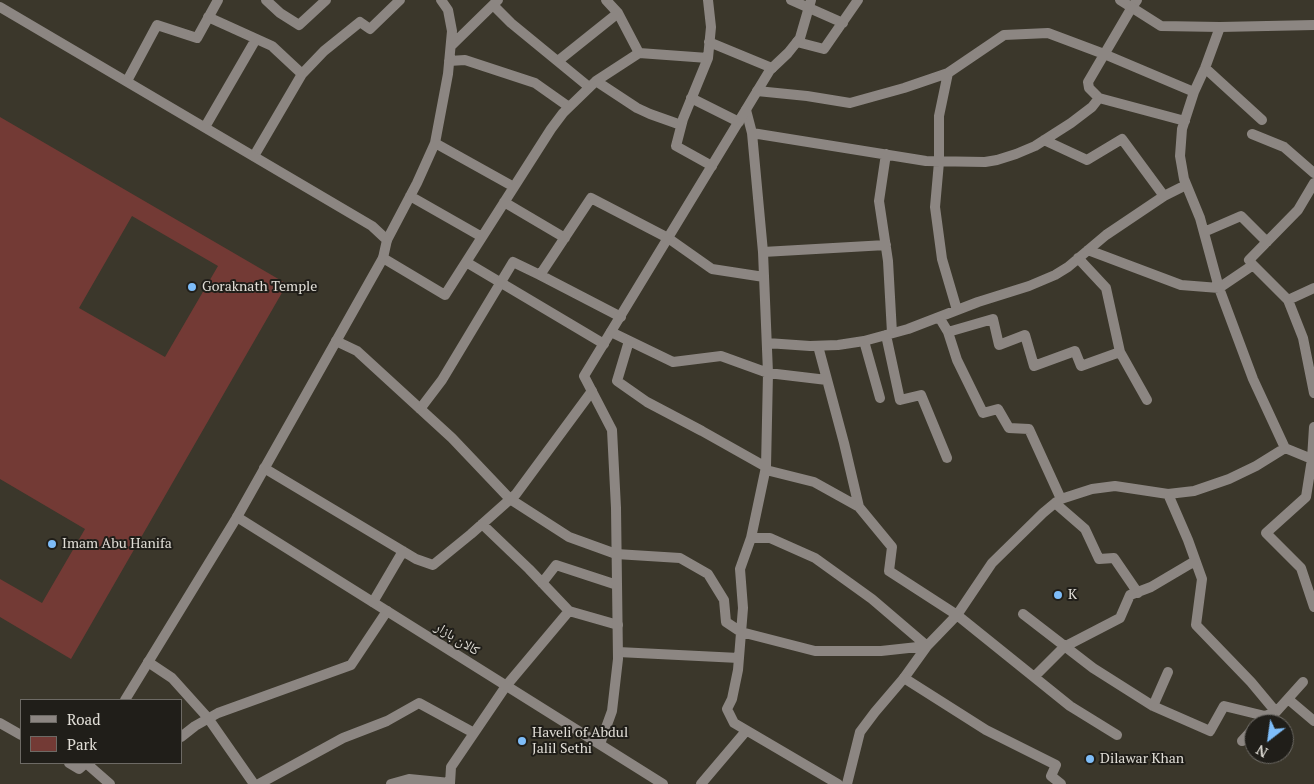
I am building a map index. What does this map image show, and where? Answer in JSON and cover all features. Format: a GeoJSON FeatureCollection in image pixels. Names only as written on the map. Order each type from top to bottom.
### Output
{"type":"FeatureCollection","features":[{"type":"Feature","properties":{"kind":"street"},"geometry":{"type":"LineString","coordinates":[[127,82],[158,25],[196,38],[218,0]]}},
{"type":"Feature","properties":{"kind":"street"},"geometry":{"type":"LineString","coordinates":[[266,0],[280,13],[298,25],[326,0]]}},
{"type":"Feature","properties":{"kind":"street"},"geometry":{"type":"LineString","coordinates":[[254,156],[302,74],[324,51],[360,22],[370,29],[400,0]]}},
{"type":"Feature","properties":{"kind":"street"},"geometry":{"type":"LineString","coordinates":[[125,699],[236,517],[383,258],[387,240],[435,143],[448,74],[452,31],[448,10],[441,0]]}},
{"type":"Feature","properties":{"kind":"street"},"geometry":{"type":"LineString","coordinates":[[606,0],[618,13],[639,53]]}},
{"type":"Feature","properties":{"kind":"street"},"geometry":{"type":"LineString","coordinates":[[708,0],[711,27],[708,58],[681,124],[676,146],[712,166]]}},
{"type":"Feature","properties":{"kind":"street"},"geometry":{"type":"LineString","coordinates":[[791,0],[810,4],[843,23]]}},
{"type":"Feature","properties":{"kind":"street"},"geometry":{"type":"LineString","coordinates":[[797,42],[824,49],[858,0]]}},
{"type":"Feature","properties":{"kind":"street"},"geometry":{"type":"LineString","coordinates":[[1120,0],[1134,4],[1162,26],[1314,25]]}},
{"type":"Feature","properties":{"kind":"street"},"geometry":{"type":"LineString","coordinates":[[451,46],[496,3],[511,23],[558,61],[592,84],[650,114],[681,124]]}},
{"type":"Feature","properties":{"kind":"street"},"geometry":{"type":"LineString","coordinates":[[600,744],[612,711],[618,652],[616,508],[612,430],[584,376],[757,91],[772,68],[800,38],[810,4]]}},
{"type":"Feature","properties":{"kind":"street"},"geometry":{"type":"LineString","coordinates":[[1134,4],[1088,82],[1089,88],[1099,98],[1185,120]]}},
{"type":"Feature","properties":{"kind":"street"},"geometry":{"type":"LineString","coordinates":[[0,7],[372,226],[387,240]]}},
{"type":"Feature","properties":{"kind":"street"},"geometry":{"type":"LineString","coordinates":[[558,61],[618,13]]}},
{"type":"Feature","properties":{"kind":"street"},"geometry":{"type":"LineString","coordinates":[[208,17],[272,46],[302,74]]}},
{"type":"Feature","properties":{"kind":"street"},"geometry":{"type":"LineString","coordinates":[[1220,27],[1194,92],[1182,129],[1180,156],[1186,184],[1200,218],[1220,288],[1253,380],[1285,448],[1313,459]]}},
{"type":"Feature","properties":{"kind":"street"},"geometry":{"type":"LineString","coordinates":[[757,91],[850,103],[948,73],[1004,35],[1048,32],[1194,92]]}},
{"type":"Feature","properties":{"kind":"street"},"geometry":{"type":"LineString","coordinates":[[205,127],[256,39]]}},
{"type":"Feature","properties":{"kind":"street"},"geometry":{"type":"LineString","coordinates":[[709,42],[772,68]]}},
{"type":"Feature","properties":{"kind":"street"},"geometry":{"type":"LineString","coordinates":[[383,258],[445,295],[550,129],[592,84],[639,53],[708,58]]}},
{"type":"Feature","properties":{"kind":"street"},"geometry":{"type":"LineString","coordinates":[[449,61],[465,60],[535,83],[569,107]]}},
{"type":"Feature","properties":{"kind":"street"},"geometry":{"type":"LineString","coordinates":[[1205,68],[1262,120]]}},
{"type":"Feature","properties":{"kind":"street"},"geometry":{"type":"LineString","coordinates":[[948,73],[939,116],[939,162],[935,207],[942,259],[957,310]]}},
{"type":"Feature","properties":{"kind":"street"},"geometry":{"type":"LineString","coordinates":[[692,98],[739,122]]}},
{"type":"Feature","properties":{"kind":"street"},"geometry":{"type":"LineString","coordinates":[[752,133],[939,162],[985,162],[1016,154],[1044,140],[1072,123],[1092,107],[1099,98]]}},
{"type":"Feature","properties":{"kind":"street"},"geometry":{"type":"LineString","coordinates":[[746,110],[752,133],[763,252],[768,373],[766,468],[751,538],[740,569],[743,608],[738,670],[732,699],[727,709],[734,723],[838,784]]}},
{"type":"Feature","properties":{"kind":"street"},"geometry":{"type":"LineString","coordinates":[[1252,134],[1284,147],[1314,173]]}},
{"type":"Feature","properties":{"kind":"street"},"geometry":{"type":"LineString","coordinates":[[1044,140],[1087,160],[1122,139],[1164,196]]}},
{"type":"Feature","properties":{"kind":"street"},"geometry":{"type":"LineString","coordinates":[[435,143],[514,187]]}},
{"type":"Feature","properties":{"kind":"street"},"geometry":{"type":"LineString","coordinates":[[886,154],[879,201],[888,261],[889,334],[900,400],[921,395],[947,458]]}},
{"type":"Feature","properties":{"kind":"street"},"geometry":{"type":"LineString","coordinates":[[1314,183],[1298,210],[1249,260],[1288,300],[1303,338],[1314,393]]}},
{"type":"Feature","properties":{"kind":"street"},"geometry":{"type":"LineString","coordinates":[[767,343],[818,346],[864,341],[1030,286],[1068,267],[1106,235],[1164,196],[1186,184]]}},
{"type":"Feature","properties":{"kind":"street"},"geometry":{"type":"LineString","coordinates":[[410,196],[482,237]]}},
{"type":"Feature","properties":{"kind":"street"},"geometry":{"type":"LineString","coordinates":[[540,275],[591,198],[668,238],[712,269],[764,277]]}},
{"type":"Feature","properties":{"kind":"street"},"geometry":{"type":"LineString","coordinates":[[504,202],[564,238]]}},
{"type":"Feature","properties":{"kind":"street"},"geometry":{"type":"LineString","coordinates":[[1204,232],[1241,216],[1267,242]]}},
{"type":"Feature","properties":{"kind":"street"},"geometry":{"type":"LineString","coordinates":[[763,252],[886,245]]}},
{"type":"Feature","properties":{"kind":"street"},"geometry":{"type":"LineString","coordinates":[[1088,250],[1181,285],[1220,288],[1253,265]]}},
{"type":"Feature","properties":{"kind":"street"},"geometry":{"type":"LineString","coordinates":[[1078,258],[1106,288],[1120,352],[1147,400]]}},
{"type":"Feature","properties":{"kind":"street"},"geometry":{"type":"LineString","coordinates":[[466,262],[604,344]]}},
{"type":"Feature","properties":{"kind":"street"},"geometry":{"type":"LineString","coordinates":[[420,409],[442,380],[513,262],[620,317]]}},
{"type":"Feature","properties":{"kind":"street"},"geometry":{"type":"LineString","coordinates":[[1288,300],[1314,288]]}},
{"type":"Feature","properties":{"kind":"street"},"geometry":{"type":"LineString","coordinates":[[939,317],[948,332],[958,360],[983,413],[998,409],[1009,428],[1029,429],[1058,501],[1085,529],[1099,559],[1114,558],[1138,593]]}},
{"type":"Feature","properties":{"kind":"street"},"geometry":{"type":"LineString","coordinates":[[948,332],[993,319],[999,345],[1025,335],[1034,366],[1075,351],[1082,366],[1120,352]]}},
{"type":"Feature","properties":{"kind":"street"},"geometry":{"type":"LineString","coordinates":[[611,332],[673,362],[721,356],[768,373],[827,380]]}},
{"type":"Feature","properties":{"kind":"street"},"geometry":{"type":"LineString","coordinates":[[629,341],[618,381],[647,402],[766,468],[814,482],[859,507],[892,548],[889,570],[957,615],[1070,706],[1118,735]]}},
{"type":"Feature","properties":{"kind":"street"},"geometry":{"type":"LineString","coordinates":[[864,341],[880,398]]}},
{"type":"Feature","properties":{"kind":"street"},"geometry":{"type":"LineString","coordinates":[[336,342],[357,351],[452,438],[510,499],[569,537],[616,554],[680,558],[708,574],[724,600],[726,622],[741,632],[814,651],[881,651],[927,646]]}},
{"type":"Feature","properties":{"kind":"street"},"geometry":{"type":"LineString","coordinates":[[818,346],[859,507]]}},
{"type":"Feature","properties":{"kind":"street"},"geometry":{"type":"LineString","coordinates":[[264,468],[416,559],[433,565],[516,494],[592,391]]}},
{"type":"Feature","properties":{"kind":"street"},"geometry":{"type":"LineString","coordinates":[[1314,427],[1313,459],[1306,497],[1266,533],[1301,568],[1314,607]]}},
{"type":"Feature","properties":{"kind":"street"},"geometry":{"type":"LineString","coordinates":[[847,784],[860,732],[904,678],[927,646],[957,615],[992,563],[1043,513],[1058,501],[1092,489],[1115,486],[1168,494],[1194,490],[1256,466],[1285,448]]}},
{"type":"Feature","properties":{"kind":"street"},"geometry":{"type":"LineString","coordinates":[[1168,494],[1202,579],[1196,626],[1251,682],[1276,712]]}},
{"type":"Feature","properties":{"kind":"street","name":"کالان بازار"},"geometry":{"type":"LineString","coordinates":[[236,517],[663,784]]}},
{"type":"Feature","properties":{"kind":"street"},"geometry":{"type":"LineString","coordinates":[[482,524],[569,612],[618,625]]}},
{"type":"Feature","properties":{"kind":"street"},"geometry":{"type":"LineString","coordinates":[[751,538],[770,538],[815,558],[872,599],[927,646]]}},
{"type":"Feature","properties":{"kind":"street"},"geometry":{"type":"LineString","coordinates":[[373,602],[403,551]]}},
{"type":"Feature","properties":{"kind":"street"},"geometry":{"type":"LineString","coordinates":[[1034,677],[1064,647],[1120,618],[1130,595],[1151,587],[1196,561]]}},
{"type":"Feature","properties":{"kind":"street"},"geometry":{"type":"LineString","coordinates":[[542,583],[556,565],[617,585]]}},
{"type":"Feature","properties":{"kind":"street"},"geometry":{"type":"LineString","coordinates":[[182,736],[195,726],[218,713],[351,665],[387,611]]}},
{"type":"Feature","properties":{"kind":"street"},"geometry":{"type":"LineString","coordinates":[[391,784],[409,779],[450,783],[451,767],[506,686],[569,612]]}},
{"type":"Feature","properties":{"kind":"street"},"geometry":{"type":"LineString","coordinates":[[1023,614],[1093,668],[1153,706],[1210,731],[1224,706],[1257,714]]}},
{"type":"Feature","properties":{"kind":"street"},"geometry":{"type":"LineString","coordinates":[[618,652],[739,658]]}},
{"type":"Feature","properties":{"kind":"street"},"geometry":{"type":"LineString","coordinates":[[148,662],[172,678],[208,718],[254,784]]}},
{"type":"Feature","properties":{"kind":"street"},"geometry":{"type":"LineString","coordinates":[[1153,706],[1168,672]]}},
{"type":"Feature","properties":{"kind":"street"},"geometry":{"type":"LineString","coordinates":[[904,678],[986,730],[1056,765],[1051,776],[1061,784]]}},
{"type":"Feature","properties":{"kind":"street"},"geometry":{"type":"LineString","coordinates":[[1270,714],[1276,712],[1302,682]]}},
{"type":"Feature","properties":{"kind":"street"},"geometry":{"type":"LineString","coordinates":[[1288,699],[1314,721]]}},
{"type":"Feature","properties":{"kind":"street"},"geometry":{"type":"LineString","coordinates":[[259,784],[343,738],[387,720],[419,703],[474,733]]}},
{"type":"Feature","properties":{"kind":"street"},"geometry":{"type":"LineString","coordinates":[[0,723],[20,734]]}},
{"type":"Feature","properties":{"kind":"street"},"geometry":{"type":"LineString","coordinates":[[702,784],[746,731]]}},
{"type":"Feature","properties":{"kind":"street"},"geometry":{"type":"LineString","coordinates":[[84,765],[110,784]]}},
{"type":"Feature","properties":{"kind":"green space"},"geometry":{"type":"Polygon","coordinates":[[[0,117],[287,284],[71,659],[0,617],[0,579],[42,603],[85,529],[0,479],[0,117]],[[132,216],[79,308],[165,357],[218,266],[132,216]]]}},
{"type":"Feature","properties":{"kind":"place","name":"Goraknath Temple"},"geometry":{"type":"Point","coordinates":[192,287]}},
{"type":"Feature","properties":{"kind":"place","name":"Imam Abu Hanifa"},"geometry":{"type":"Point","coordinates":[52,544]}},
{"type":"Feature","properties":{"kind":"place","name":"K"},"geometry":{"type":"Point","coordinates":[1058,595]}},
{"type":"Feature","properties":{"kind":"place","name":"Haveli of Abdul Jalil Sethi"},"geometry":{"type":"Point","coordinates":[522,741]}},
{"type":"Feature","properties":{"kind":"place","name":"Dilawar Khan"},"geometry":{"type":"Point","coordinates":[1090,759]}}]}
